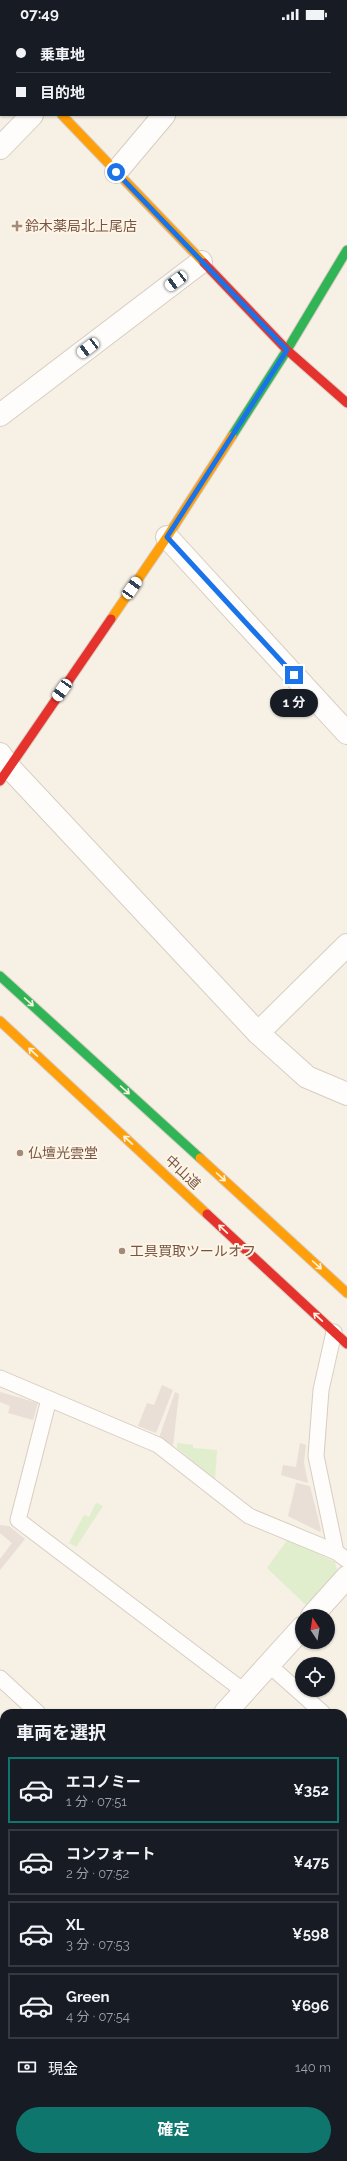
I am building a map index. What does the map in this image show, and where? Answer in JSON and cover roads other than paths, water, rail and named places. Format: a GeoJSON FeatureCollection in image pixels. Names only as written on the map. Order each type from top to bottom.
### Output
{"type":"FeatureCollection","features":[{"type":"Feature","properties":{"kind":"main road"},"geometry":{"type":"LineString","coordinates":[[63,116],[201,262],[287,350],[347,403]]}},
{"type":"Feature","properties":{"kind":"main road"},"geometry":{"type":"LineString","coordinates":[[3,767],[167,537],[287,350],[347,250]]}},
{"type":"Feature","properties":{"kind":"main road","name":"中山道"},"geometry":{"type":"LineString","coordinates":[[0,976],[347,1293]]}},
{"type":"Feature","properties":{"kind":"main road","name":"中山道"},"geometry":{"type":"LineString","coordinates":[[0,1021],[347,1344]]}},
{"type":"Feature","properties":{"kind":"street"},"geometry":{"type":"LineString","coordinates":[[0,148],[31,116]]}},
{"type":"Feature","properties":{"kind":"street"},"geometry":{"type":"LineString","coordinates":[[116,172],[163,116]]}},
{"type":"Feature","properties":{"kind":"street"},"geometry":{"type":"LineString","coordinates":[[0,415],[201,262]]}},
{"type":"Feature","properties":{"kind":"street"},"geometry":{"type":"LineString","coordinates":[[167,537],[347,733]]}},
{"type":"Feature","properties":{"kind":"street"},"geometry":{"type":"LineString","coordinates":[[3,767],[258,1033],[307,1077],[347,1094]]}},
{"type":"Feature","properties":{"kind":"street"},"geometry":{"type":"LineString","coordinates":[[258,1033],[347,945]]}},
{"type":"Feature","properties":{"kind":"street"},"geometry":{"type":"LineString","coordinates":[[318,1609],[347,1577]]}},
{"type":"Feature","properties":{"kind":"street"},"geometry":{"type":"LineString","coordinates":[[229,1709],[295,1636]]}},
{"type":"Feature","properties":{"kind":"lane"},"geometry":{"type":"LineString","coordinates":[[334,1332],[321,1390],[316,1456],[342,1556]]}},
{"type":"Feature","properties":{"kind":"lane"},"geometry":{"type":"LineString","coordinates":[[0,1378],[158,1445],[249,1516],[342,1556]]}},
{"type":"Feature","properties":{"kind":"lane"},"geometry":{"type":"LineString","coordinates":[[49,1399],[18,1520],[245,1692]]}},
{"type":"Feature","properties":{"kind":"lane"},"geometry":{"type":"LineString","coordinates":[[268,1665],[318,1709]]}},
{"type":"Feature","properties":{"kind":"lane"},"geometry":{"type":"LineString","coordinates":[[0,1678],[34,1709]]}},
{"type":"Feature","properties":{"kind":"place","name":"鈴木薬局北上尾店"},"geometry":{"type":"Point","coordinates":[17,226]}},
{"type":"Feature","properties":{"kind":"place","name":"仏壇光雲堂"},"geometry":{"type":"Point","coordinates":[20,1153]}},
{"type":"Feature","properties":{"kind":"place","name":"工具買取ツールオフ"},"geometry":{"type":"Point","coordinates":[122,1251]}}]}
